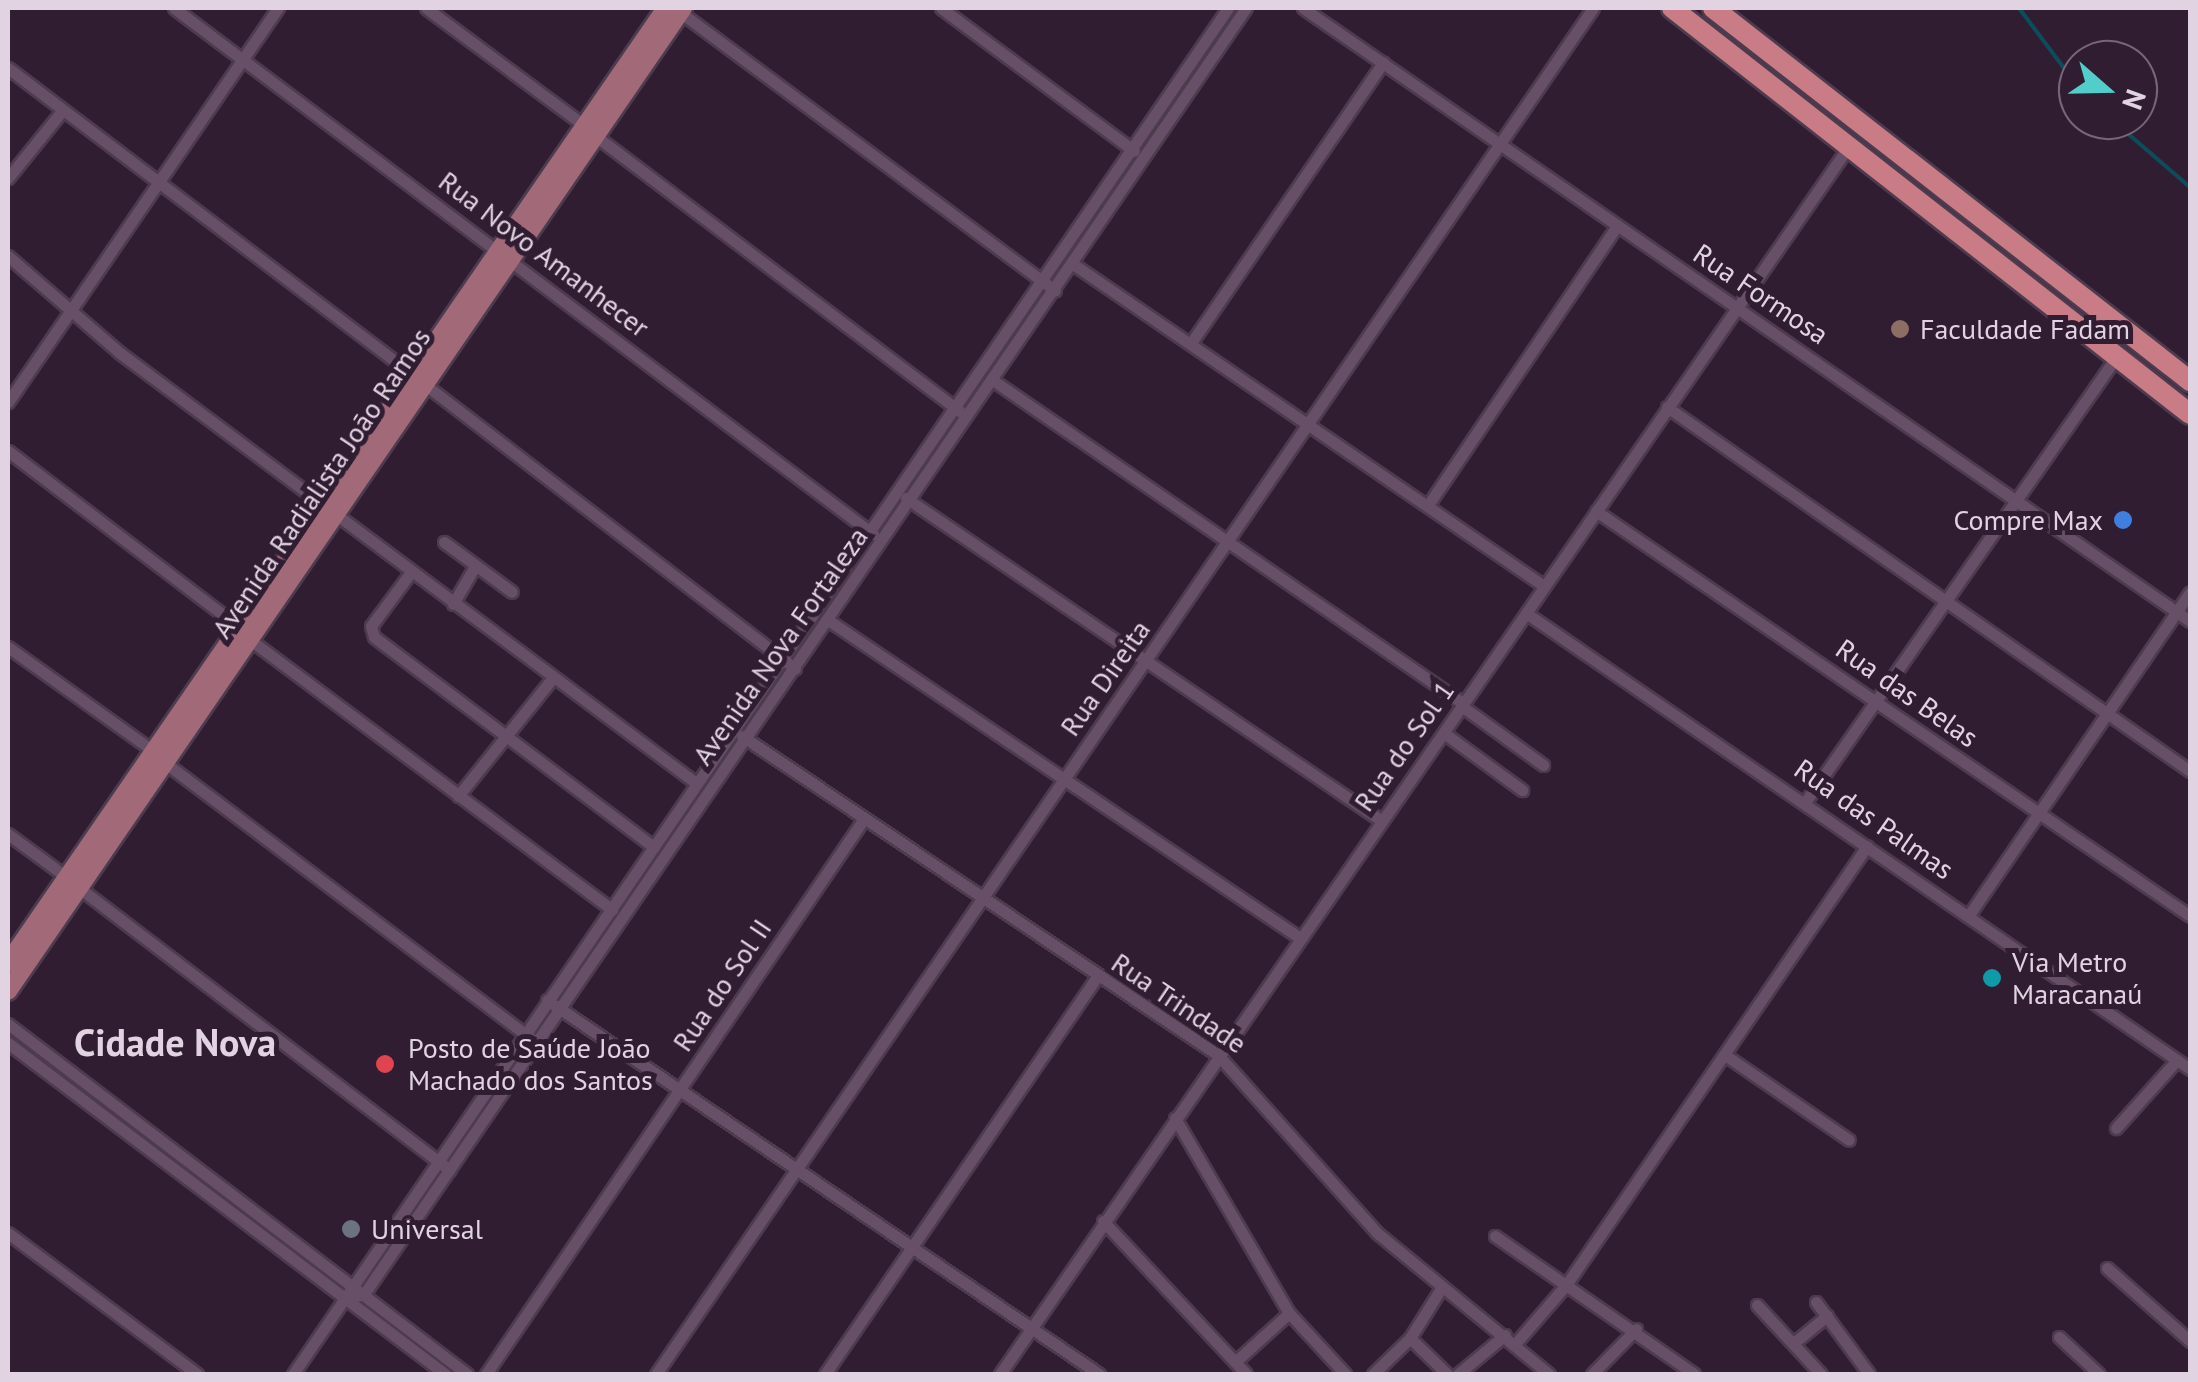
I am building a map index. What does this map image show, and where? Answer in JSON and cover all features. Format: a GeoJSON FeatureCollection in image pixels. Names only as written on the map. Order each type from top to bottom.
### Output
{"type":"FeatureCollection","features":[{"type":"Feature","properties":{"kind":"highway"},"geometry":{"type":"LineString","coordinates":[[1672,8],[2190,414]]}},
{"type":"Feature","properties":{"kind":"highway"},"geometry":{"type":"LineString","coordinates":[[1713,8],[2190,381]]}},
{"type":"Feature","properties":{"kind":"main road","name":"Avenida Radialista João Ramos"},"geometry":{"type":"LineString","coordinates":[[8,991],[73,882],[158,756],[588,129],[676,9]]}},
{"type":"Feature","properties":{"kind":"main road","name":"Avenida Radialista João Ramos"},"geometry":{"type":"LineString","coordinates":[[8,963],[73,882]]}},
{"type":"Feature","properties":{"kind":"street","name":"Rua Novo Amanhecer"},"geometry":{"type":"LineString","coordinates":[[174,8],[882,541]]}},
{"type":"Feature","properties":{"kind":"street"},"geometry":{"type":"LineString","coordinates":[[8,402],[278,8]]}},
{"type":"Feature","properties":{"kind":"street"},"geometry":{"type":"LineString","coordinates":[[426,8],[968,418]]}},
{"type":"Feature","properties":{"kind":"street"},"geometry":{"type":"LineString","coordinates":[[940,8],[1142,157]]}},
{"type":"Feature","properties":{"kind":"street","name":"Avenida Nova Fortaleza"},"geometry":{"type":"LineString","coordinates":[[293,1374],[345,1298],[350,1284],[1228,8]]}},
{"type":"Feature","properties":{"kind":"street","name":"Avenida Nova Fortaleza"},"geometry":{"type":"LineString","coordinates":[[364,1294],[1056,291],[1142,157],[1246,8]]}},
{"type":"Feature","properties":{"kind":"street","name":"Rua Formosa"},"geometry":{"type":"LineString","coordinates":[[1303,8],[2190,621]]}},
{"type":"Feature","properties":{"kind":"street","name":"Rua Direita"},"geometry":{"type":"LineString","coordinates":[[656,1374],[1593,8]]}},
{"type":"Feature","properties":{"kind":"street"},"geometry":{"type":"LineString","coordinates":[[676,9],[1056,291]]}},
{"type":"Feature","properties":{"kind":"street"},"geometry":{"type":"LineString","coordinates":[[1191,342],[1382,63]]}},
{"type":"Feature","properties":{"kind":"street"},"geometry":{"type":"LineString","coordinates":[[8,68],[794,668]]}},
{"type":"Feature","properties":{"kind":"street"},"geometry":{"type":"LineString","coordinates":[[8,178],[62,111]]}},
{"type":"Feature","properties":{"kind":"street","name":"Rua do Sol 1"},"geometry":{"type":"LineString","coordinates":[[1000,1374],[1849,146]]}},
{"type":"Feature","properties":{"kind":"street"},"geometry":{"type":"LineString","coordinates":[[1428,506],[1616,227]]}},
{"type":"Feature","properties":{"kind":"street"},"geometry":{"type":"LineString","coordinates":[[8,256],[72,305],[120,353],[551,680],[696,783]]}},
{"type":"Feature","properties":{"kind":"street"},"geometry":{"type":"LineString","coordinates":[[1073,264],[1544,586]]}},
{"type":"Feature","properties":{"kind":"street"},"geometry":{"type":"LineString","coordinates":[[1806,801],[1944,598],[2117,356]]}},
{"type":"Feature","properties":{"kind":"street"},"geometry":{"type":"LineString","coordinates":[[994,381],[1542,765]]}},
{"type":"Feature","properties":{"kind":"street"},"geometry":{"type":"LineString","coordinates":[[1667,407],[2190,772]]}},
{"type":"Feature","properties":{"kind":"street"},"geometry":{"type":"LineString","coordinates":[[8,451],[458,796],[624,918]]}},
{"type":"Feature","properties":{"kind":"street"},"geometry":{"type":"LineString","coordinates":[[896,490],[1145,664],[1382,821]]}},
{"type":"Feature","properties":{"kind":"street","name":"Rua das Belas"},"geometry":{"type":"LineString","coordinates":[[1596,511],[2190,916]]}},
{"type":"Feature","properties":{"kind":"street"},"geometry":{"type":"LineString","coordinates":[[444,542],[512,592]]}},
{"type":"Feature","properties":{"kind":"street"},"geometry":{"type":"LineString","coordinates":[[452,604],[476,566]]}},
{"type":"Feature","properties":{"kind":"street"},"geometry":{"type":"LineString","coordinates":[[411,572],[369,630],[505,738],[666,856]]}},
{"type":"Feature","properties":{"kind":"street"},"geometry":{"type":"LineString","coordinates":[[1969,915],[2190,592]]}},
{"type":"Feature","properties":{"kind":"street","name":"Rua das Palmas"},"geometry":{"type":"LineString","coordinates":[[1526,613],[1806,801],[2190,1069]]}},
{"type":"Feature","properties":{"kind":"street"},"geometry":{"type":"LineString","coordinates":[[828,620],[1063,783],[1300,938]]}},
{"type":"Feature","properties":{"kind":"street"},"geometry":{"type":"LineString","coordinates":[[8,647],[538,1044]]}},
{"type":"Feature","properties":{"kind":"street"},"geometry":{"type":"LineString","coordinates":[[458,796],[551,680]]}},
{"type":"Feature","properties":{"kind":"street","name":"Rua Trindade"},"geometry":{"type":"LineString","coordinates":[[732,729],[1096,978],[1218,1055],[1376,1232],[1549,1374]]}},
{"type":"Feature","properties":{"kind":"street"},"geometry":{"type":"LineString","coordinates":[[1444,734],[1522,790]]}},
{"type":"Feature","properties":{"kind":"street","name":"Rua do Sol II"},"geometry":{"type":"LineString","coordinates":[[486,1374],[863,820]]}},
{"type":"Feature","properties":{"kind":"street"},"geometry":{"type":"LineString","coordinates":[[8,834],[450,1170]]}},
{"type":"Feature","properties":{"kind":"street"},"geometry":{"type":"LineString","coordinates":[[1458,1374],[1510,1340],[1566,1285],[1868,846]]}},
{"type":"Feature","properties":{"kind":"street"},"geometry":{"type":"LineString","coordinates":[[825,1374],[1096,978]]}},
{"type":"Feature","properties":{"kind":"street"},"geometry":{"type":"LineString","coordinates":[[546,1000],[1099,1374]]}},
{"type":"Feature","properties":{"kind":"street"},"geometry":{"type":"LineString","coordinates":[[8,1024],[467,1374]]}},
{"type":"Feature","properties":{"kind":"street"},"geometry":{"type":"LineString","coordinates":[[8,1043],[445,1374]]}},
{"type":"Feature","properties":{"kind":"street"},"geometry":{"type":"LineString","coordinates":[[34,1062],[42,1051]]}},
{"type":"Feature","properties":{"kind":"street"},"geometry":{"type":"LineString","coordinates":[[1725,1056],[1849,1140]]}},
{"type":"Feature","properties":{"kind":"street"},"geometry":{"type":"LineString","coordinates":[[2116,1128],[2177,1060]]}},
{"type":"Feature","properties":{"kind":"street"},"geometry":{"type":"LineString","coordinates":[[1175,1118],[1289,1313],[1345,1374]]}},
{"type":"Feature","properties":{"kind":"street"},"geometry":{"type":"LineString","coordinates":[[154,1154],[163,1142]]}},
{"type":"Feature","properties":{"kind":"street"},"geometry":{"type":"LineString","coordinates":[[1103,1221],[1246,1374]]}},
{"type":"Feature","properties":{"kind":"street"},"geometry":{"type":"LineString","coordinates":[[264,1237],[273,1225]]}},
{"type":"Feature","properties":{"kind":"street"},"geometry":{"type":"LineString","coordinates":[[8,1232],[197,1374]]}},
{"type":"Feature","properties":{"kind":"street"},"geometry":{"type":"LineString","coordinates":[[1495,1236],[1636,1329],[1694,1374]]}},
{"type":"Feature","properties":{"kind":"street"},"geometry":{"type":"LineString","coordinates":[[2108,1268],[2190,1341]]}},
{"type":"Feature","properties":{"kind":"street"},"geometry":{"type":"LineString","coordinates":[[1373,1374],[1410,1338],[1442,1287]]}},
{"type":"Feature","properties":{"kind":"street"},"geometry":{"type":"LineString","coordinates":[[345,1298],[364,1294]]}},
{"type":"Feature","properties":{"kind":"street"},"geometry":{"type":"LineString","coordinates":[[1816,1302],[1870,1374]]}},
{"type":"Feature","properties":{"kind":"street"},"geometry":{"type":"LineString","coordinates":[[1757,1305],[1796,1341],[1821,1374]]}},
{"type":"Feature","properties":{"kind":"street"},"geometry":{"type":"LineString","coordinates":[[1235,1362],[1289,1313]]}},
{"type":"Feature","properties":{"kind":"street"},"geometry":{"type":"LineString","coordinates":[[1796,1341],[1826,1316]]}},
{"type":"Feature","properties":{"kind":"street"},"geometry":{"type":"LineString","coordinates":[[1592,1374],[1636,1329]]}},
{"type":"Feature","properties":{"kind":"street"},"geometry":{"type":"LineString","coordinates":[[2059,1337],[2099,1374]]}},
{"type":"Feature","properties":{"kind":"street"},"geometry":{"type":"LineString","coordinates":[[1410,1338],[1447,1374]]}},
{"type":"Feature","properties":{"kind":"street"},"geometry":{"type":"LineString","coordinates":[[1603,1364],[1614,1374]]}},
{"type":"Feature","properties":{"kind":"waterway"},"geometry":{"type":"LineString","coordinates":[[2019,8],[2058,60]]}},
{"type":"Feature","properties":{"kind":"waterway"},"geometry":{"type":"LineString","coordinates":[[2135,140],[2190,187]]}},
{"type":"Feature","properties":{"kind":"place","name":"Faculdade Fadam"},"geometry":{"type":"Point","coordinates":[1900,329]}},
{"type":"Feature","properties":{"kind":"place","name":"Compre Max"},"geometry":{"type":"Point","coordinates":[2123,520]}},
{"type":"Feature","properties":{"kind":"place","name":"Via Metro Maracanaú"},"geometry":{"type":"Point","coordinates":[1992,978]}},
{"type":"Feature","properties":{"kind":"place","name":"Posto de Saúde João Machado dos Santos"},"geometry":{"type":"Point","coordinates":[385,1064]}},
{"type":"Feature","properties":{"kind":"place","name":"Universal"},"geometry":{"type":"Point","coordinates":[351,1229]}},
{"type":"Feature","properties":{"kind":"district","name":"Cidade Nova"},"geometry":{"type":"Point","coordinates":[175,1042]}}]}
